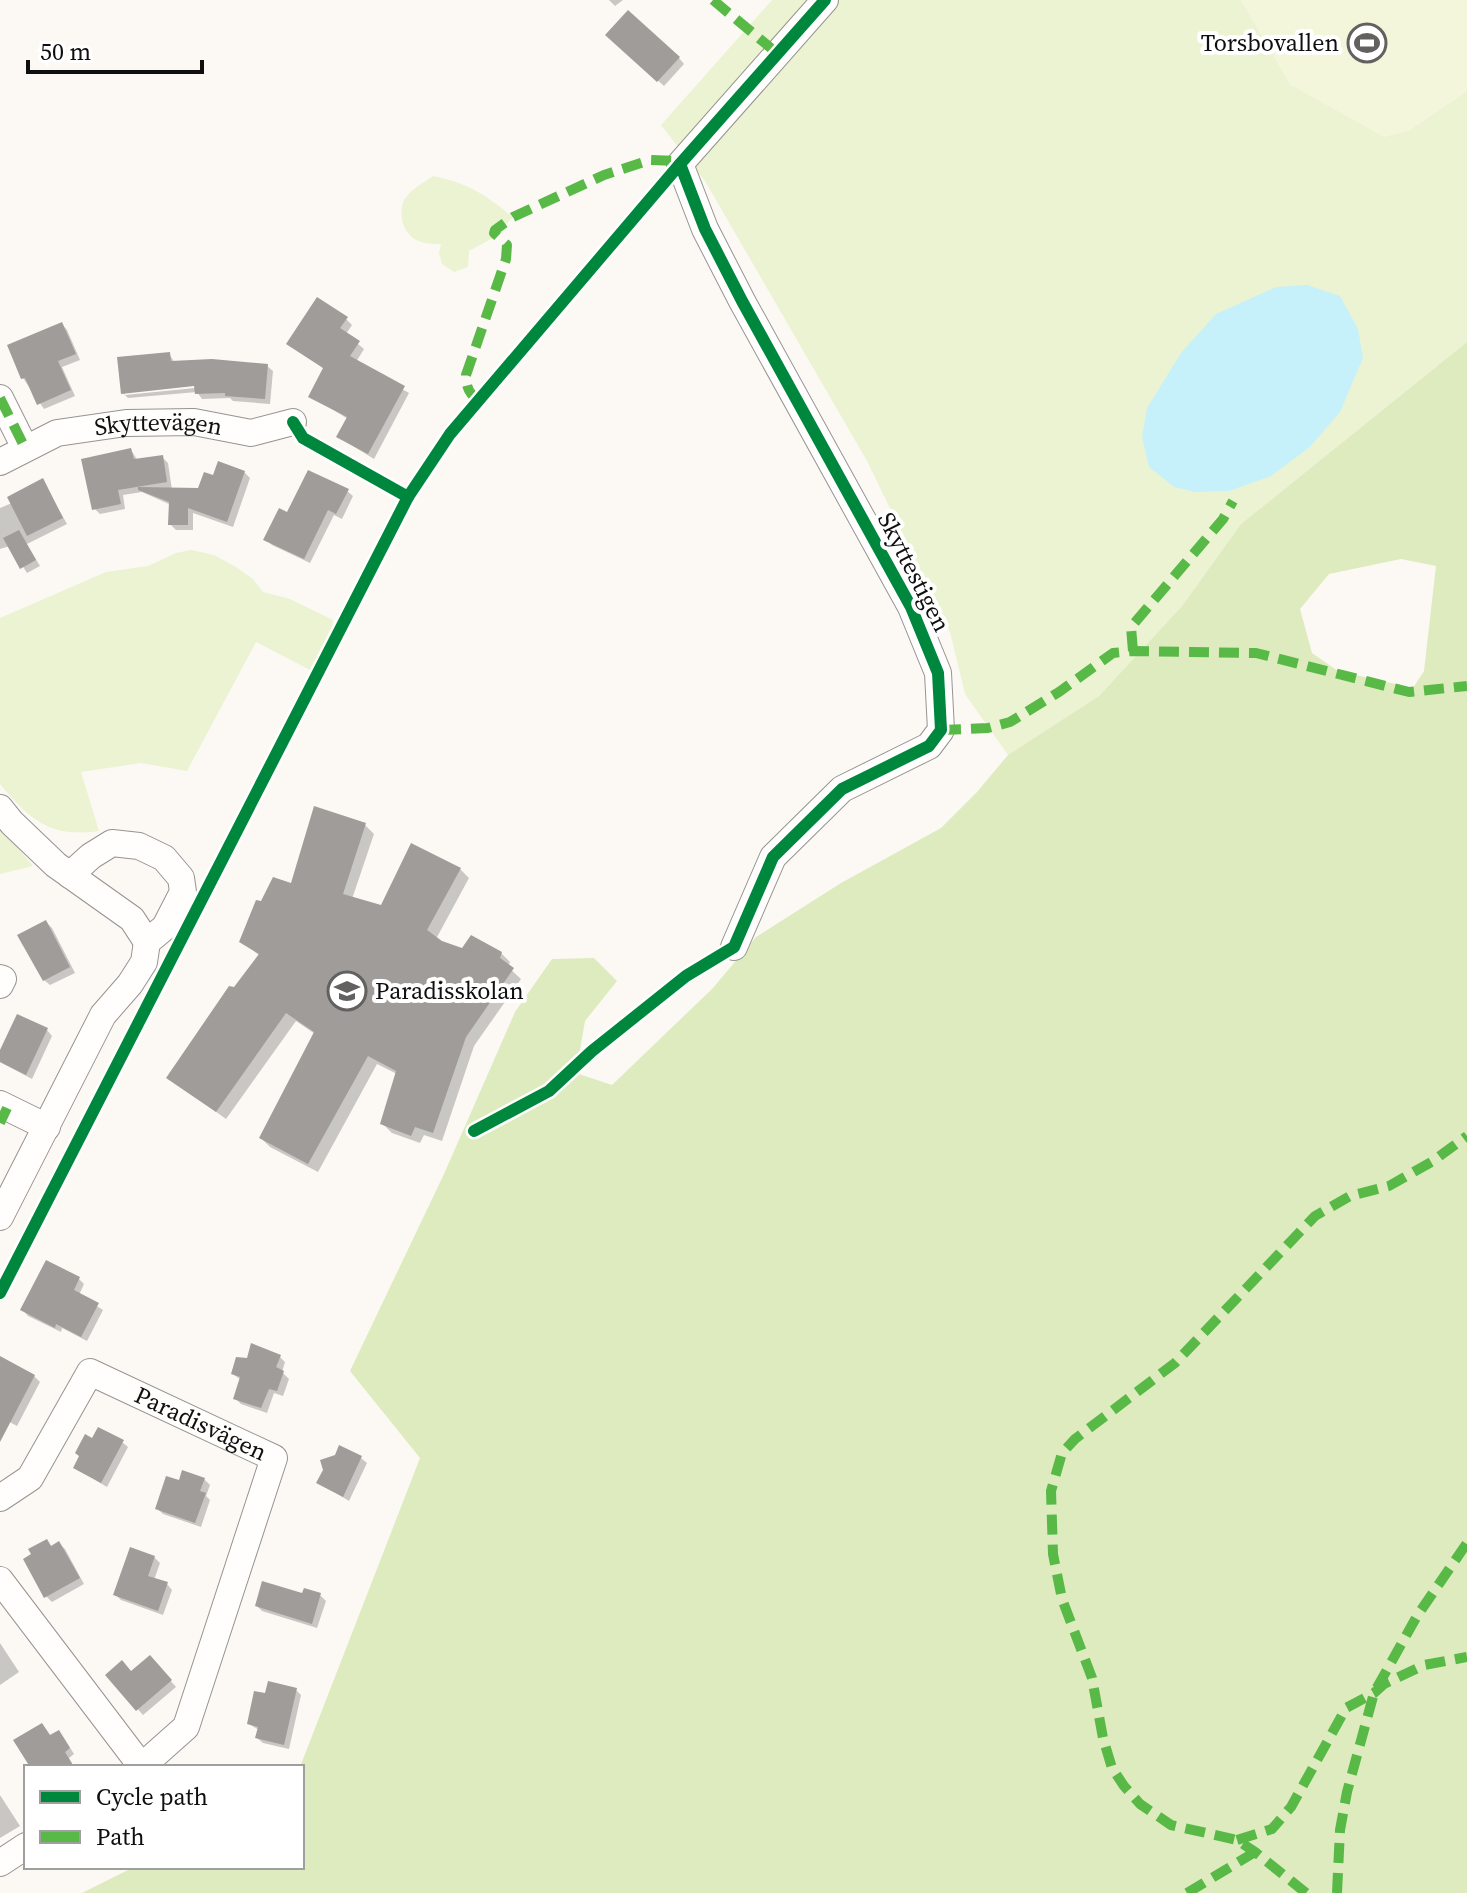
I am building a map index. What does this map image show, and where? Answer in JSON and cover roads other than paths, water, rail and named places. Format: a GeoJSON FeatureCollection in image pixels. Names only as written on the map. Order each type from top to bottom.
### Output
{"type":"FeatureCollection","features":[{"type":"Feature","properties":{"kind":"street","name":"Skyttestigen"},"geometry":{"type":"LineString","coordinates":[[734,947],[773,857],[842,789],[929,746],[941,730],[938,673],[911,607],[711,241],[680,164],[825,0]]}},
{"type":"Feature","properties":{"kind":"street"},"geometry":{"type":"LineString","coordinates":[[0,398],[25,448]]}},
{"type":"Feature","properties":{"kind":"street","name":"Skyttevägen"},"geometry":{"type":"LineString","coordinates":[[0,462],[57,433],[126,423],[194,422],[251,433],[293,422]]}},
{"type":"Feature","properties":{"kind":"street"},"geometry":{"type":"LineString","coordinates":[[0,808],[12,823],[70,875],[132,919],[147,942],[144,962],[103,1015],[0,1217]]}},
{"type":"Feature","properties":{"kind":"street"},"geometry":{"type":"LineString","coordinates":[[70,875],[112,843],[139,846],[164,858],[181,878],[183,892],[165,927],[147,942]]}},
{"type":"Feature","properties":{"kind":"street"},"geometry":{"type":"LineString","coordinates":[[0,978],[3,979],[0,985]]}},
{"type":"Feature","properties":{"kind":"street"},"geometry":{"type":"LineString","coordinates":[[0,1104],[47,1127]]}},
{"type":"Feature","properties":{"kind":"street","name":"Paradisvägen"},"geometry":{"type":"LineString","coordinates":[[0,1498],[30,1478],[90,1372],[274,1458],[186,1727],[144,1765]]}},
{"type":"Feature","properties":{"kind":"street","name":"Paradisvägen"},"geometry":{"type":"LineString","coordinates":[[1,1583],[140,1765]]}},
{"type":"Feature","properties":{"kind":"street"},"geometry":{"type":"LineString","coordinates":[[0,1863],[24,1847]]}},
{"type":"Feature","properties":{"kind":"water"},"geometry":{"type":"Polygon","coordinates":[[[1307,285],[1340,296],[1358,329],[1363,358],[1340,412],[1310,447],[1271,476],[1229,491],[1195,492],[1174,487],[1149,467],[1142,437],[1147,408],[1181,353],[1216,314],[1276,287],[1307,285]]]}},
{"type":"Feature","properties":{"kind":"place","name":"Torsbovallen"},"geometry":{"type":"Point","coordinates":[1367,43]}},
{"type":"Feature","properties":{"kind":"place","name":"Paradisskolan"},"geometry":{"type":"Point","coordinates":[347,991]}}]}
